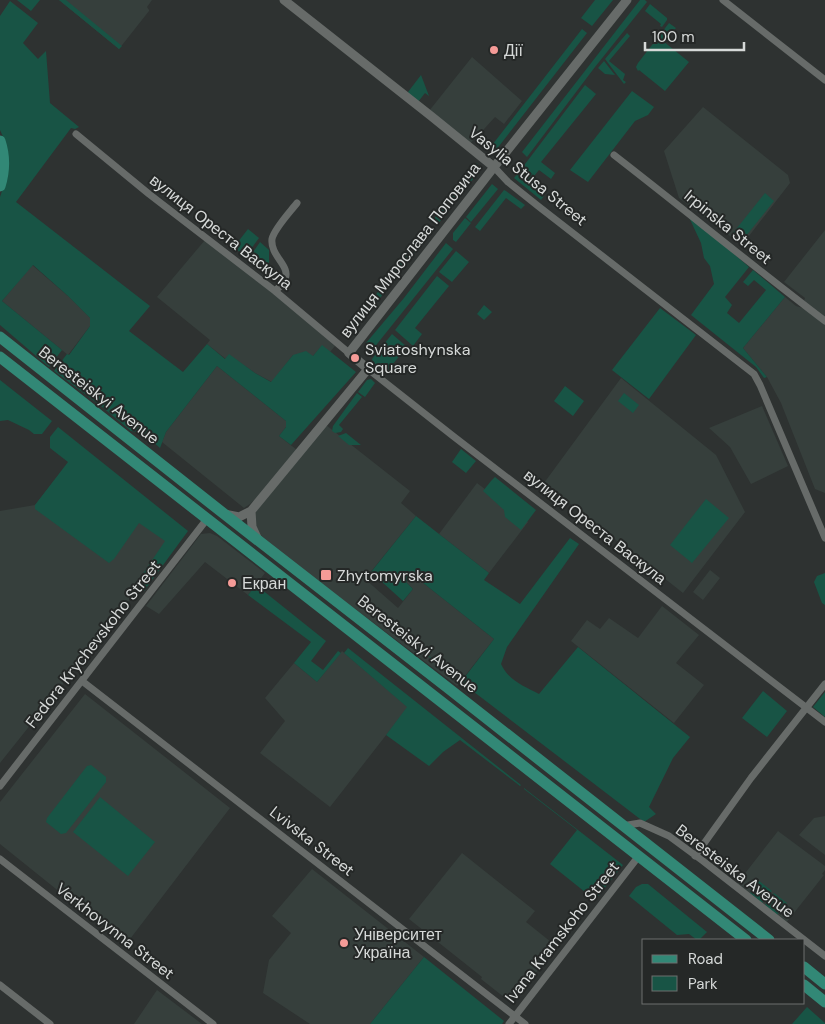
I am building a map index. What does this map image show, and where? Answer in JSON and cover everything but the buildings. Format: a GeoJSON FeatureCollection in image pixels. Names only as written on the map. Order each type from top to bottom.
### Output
{"type":"FeatureCollection","features":[{"type":"Feature","properties":{"kind":"main road"},"geometry":{"type":"LineString","coordinates":[[0,141],[4,167],[0,186]]}},
{"type":"Feature","properties":{"kind":"main road","name":"Beresteiskyi Avenue"},"geometry":{"type":"LineString","coordinates":[[0,337],[768,939]]}},
{"type":"Feature","properties":{"kind":"main road","name":"Beresteiskyi Avenue"},"geometry":{"type":"LineString","coordinates":[[0,357],[745,939]]}},
{"type":"Feature","properties":{"kind":"main road"},"geometry":{"type":"LineString","coordinates":[[805,968],[825,984]]}},
{"type":"Feature","properties":{"kind":"main road"},"geometry":{"type":"LineString","coordinates":[[805,986],[825,1002]]}},
{"type":"Feature","properties":{"kind":"street","name":"Vasylia Stusa Street"},"geometry":{"type":"LineString","coordinates":[[284,0],[494,167],[508,182],[754,374],[825,538]]}},
{"type":"Feature","properties":{"kind":"street","name":"вулиця Мирослава Поповича"},"geometry":{"type":"LineString","coordinates":[[349,353],[627,0]]}},
{"type":"Feature","properties":{"kind":"street"},"geometry":{"type":"LineString","coordinates":[[723,0],[825,80]]}},
{"type":"Feature","properties":{"kind":"street","name":"вулиця Ореста Васкула"},"geometry":{"type":"LineString","coordinates":[[76,134],[149,194],[276,291],[349,353]]}},
{"type":"Feature","properties":{"kind":"street","name":"Irpinska Street"},"geometry":{"type":"LineString","coordinates":[[614,155],[825,321]]}},
{"type":"Feature","properties":{"kind":"street"},"geometry":{"type":"LineString","coordinates":[[276,291],[285,279],[286,270],[276,256],[272,240],[297,203]]}},
{"type":"Feature","properties":{"kind":"street"},"geometry":{"type":"LineString","coordinates":[[224,514],[239,517],[251,511],[368,369],[349,353]]}},
{"type":"Feature","properties":{"kind":"street","name":"вулиця Ореста Васкула"},"geometry":{"type":"LineString","coordinates":[[368,369],[825,722]]}},
{"type":"Feature","properties":{"kind":"street"},"geometry":{"type":"LineString","coordinates":[[251,511],[252,527],[258,541]]}},
{"type":"Feature","properties":{"kind":"street","name":"Fedora Krychevskoho Street"},"geometry":{"type":"LineString","coordinates":[[0,786],[207,519]]}},
{"type":"Feature","properties":{"kind":"street","name":"Lvivska Street"},"geometry":{"type":"LineString","coordinates":[[82,680],[525,1024]]}},
{"type":"Feature","properties":{"kind":"street"},"geometry":{"type":"LineString","coordinates":[[695,856],[750,778],[825,684]]}},
{"type":"Feature","properties":{"kind":"street","name":"Beresteiska Avenue"},"geometry":{"type":"LineString","coordinates":[[622,826],[640,823],[669,836],[803,939]]}},
{"type":"Feature","properties":{"kind":"street","name":"Ivana Kramskoho Street"},"geometry":{"type":"LineString","coordinates":[[509,1024],[638,857]]}},
{"type":"Feature","properties":{"kind":"street","name":"Verkhovynna Street"},"geometry":{"type":"LineString","coordinates":[[0,859],[213,1024]]}},
{"type":"Feature","properties":{"kind":"street","name":"Beresteiska Avenue"},"geometry":{"type":"LineString","coordinates":[[805,941],[825,956]]}},
{"type":"Feature","properties":{"kind":"street"},"geometry":{"type":"LineString","coordinates":[[0,985],[50,1024]]}},
{"type":"Feature","properties":{"kind":"shaded area"},"geometry":{"type":"Polygon","coordinates":[[[59,0],[152,0],[147,7],[149,11],[119,49],[59,0]]]}},
{"type":"Feature","properties":{"kind":"shaded area"},"geometry":{"type":"Polygon","coordinates":[[[472,57],[522,101],[504,124],[495,117],[469,144],[429,111],[472,57]]]}},
{"type":"Feature","properties":{"kind":"shaded area"},"geometry":{"type":"Polygon","coordinates":[[[703,107],[788,175],[790,183],[742,245],[679,198],[664,151],[703,107]]]}},
{"type":"Feature","properties":{"kind":"shaded area"},"geometry":{"type":"Polygon","coordinates":[[[825,230],[825,318],[804,301],[805,298],[784,282],[825,230]]]}},
{"type":"Feature","properties":{"kind":"shaded area"},"geometry":{"type":"Polygon","coordinates":[[[205,240],[260,281],[335,346],[330,352],[322,346],[313,356],[293,355],[272,382],[229,355],[226,359],[207,344],[210,340],[157,297],[205,240]]]}},
{"type":"Feature","properties":{"kind":"shaded area"},"geometry":{"type":"Polygon","coordinates":[[[32,265],[90,318],[90,326],[68,355],[2,301],[32,265]]]}},
{"type":"Feature","properties":{"kind":"shaded area"},"geometry":{"type":"Polygon","coordinates":[[[785,297],[796,306],[806,309],[825,324],[825,493],[815,489],[781,403],[767,377],[743,348],[785,297]]]}},
{"type":"Feature","properties":{"kind":"shaded area"},"geometry":{"type":"Polygon","coordinates":[[[217,366],[286,421],[286,427],[279,436],[297,450],[262,493],[244,508],[162,442],[166,432],[217,366]]]}},
{"type":"Feature","properties":{"kind":"shaded area"},"geometry":{"type":"Polygon","coordinates":[[[621,378],[716,455],[745,512],[683,593],[544,483],[621,378]]]}},
{"type":"Feature","properties":{"kind":"shaded area"},"geometry":{"type":"Polygon","coordinates":[[[762,406],[788,466],[751,484],[730,447],[709,428],[762,406]]]}},
{"type":"Feature","properties":{"kind":"shaded area"},"geometry":{"type":"Polygon","coordinates":[[[326,425],[410,491],[401,503],[416,516],[365,579],[398,608],[413,589],[406,582],[413,575],[494,639],[457,686],[260,537],[253,515],[326,425]]]}},
{"type":"Feature","properties":{"kind":"shaded area"},"geometry":{"type":"Polygon","coordinates":[[[69,462],[173,541],[137,591],[0,763],[0,511],[35,505],[69,462]]]}},
{"type":"Feature","properties":{"kind":"shaded area"},"geometry":{"type":"Polygon","coordinates":[[[477,483],[528,522],[489,573],[439,534],[477,483]]]}},
{"type":"Feature","properties":{"kind":"shaded area"},"geometry":{"type":"Polygon","coordinates":[[[210,533],[217,536],[265,573],[248,595],[205,562],[159,614],[146,606],[201,534],[210,533]]]}},
{"type":"Feature","properties":{"kind":"shaded area"},"geometry":{"type":"Polygon","coordinates":[[[710,570],[720,578],[703,600],[693,592],[710,570]]]}},
{"type":"Feature","properties":{"kind":"shaded area"},"geometry":{"type":"Polygon","coordinates":[[[662,606],[699,635],[676,663],[704,685],[674,723],[571,641],[587,620],[600,629],[609,618],[638,638],[662,606]]]}},
{"type":"Feature","properties":{"kind":"shaded area"},"geometry":{"type":"Polygon","coordinates":[[[342,651],[408,707],[330,807],[260,753],[285,721],[265,698],[294,663],[317,682],[342,651]]]}},
{"type":"Feature","properties":{"kind":"shaded area"},"geometry":{"type":"Polygon","coordinates":[[[85,694],[230,808],[127,943],[0,844],[0,802],[85,694]]]}},
{"type":"Feature","properties":{"kind":"shaded area"},"geometry":{"type":"Polygon","coordinates":[[[825,816],[825,855],[799,835],[814,818],[825,816]]]}},
{"type":"Feature","properties":{"kind":"shaded area"},"geometry":{"type":"Polygon","coordinates":[[[778,831],[825,866],[822,874],[824,875],[786,923],[736,885],[778,831]]]}},
{"type":"Feature","properties":{"kind":"shaded area"},"geometry":{"type":"Polygon","coordinates":[[[462,853],[535,911],[526,922],[556,946],[517,998],[509,1001],[409,919],[462,853]]]}},
{"type":"Feature","properties":{"kind":"shaded area","name":"Університет Україна"},"geometry":{"type":"Polygon","coordinates":[[[312,869],[424,957],[370,1024],[310,1024],[263,993],[269,960],[291,933],[272,916],[312,869]]]}},
{"type":"Feature","properties":{"kind":"shaded area"},"geometry":{"type":"Polygon","coordinates":[[[157,990],[202,1024],[134,1024],[157,990]]]}},
{"type":"Feature","properties":{"kind":"green space"},"geometry":{"type":"Polygon","coordinates":[[[17,0],[40,0],[31,11],[17,0]]]}},
{"type":"Feature","properties":{"kind":"green space"},"geometry":{"type":"Polygon","coordinates":[[[59,0],[66,0],[122,46],[119,49],[59,0]]]}},
{"type":"Feature","properties":{"kind":"green space"},"geometry":{"type":"Polygon","coordinates":[[[595,0],[613,0],[592,26],[581,18],[595,0]]]}},
{"type":"Feature","properties":{"kind":"green space"},"geometry":{"type":"Polygon","coordinates":[[[640,0],[647,2],[527,157],[522,152],[640,0]]]}},
{"type":"Feature","properties":{"kind":"green space"},"geometry":{"type":"Polygon","coordinates":[[[10,1],[38,23],[23,43],[38,59],[46,51],[50,103],[79,127],[71,128],[16,202],[150,306],[129,331],[183,372],[207,344],[225,359],[229,354],[271,382],[293,355],[306,351],[313,356],[322,345],[356,372],[291,445],[279,436],[286,427],[286,421],[217,366],[166,432],[160,448],[143,435],[131,431],[54,371],[67,354],[69,355],[90,326],[90,318],[33,265],[2,301],[62,350],[49,367],[0,325],[0,197],[5,182],[4,139],[0,130],[0,16],[10,1]]]}},
{"type":"Feature","properties":{"kind":"green space"},"geometry":{"type":"Polygon","coordinates":[[[650,4],[667,18],[662,27],[645,11],[650,4]]]}},
{"type":"Feature","properties":{"kind":"green space"},"geometry":{"type":"Polygon","coordinates":[[[669,23],[676,28],[665,41],[663,40],[661,42],[663,41],[689,62],[665,91],[638,71],[636,67],[669,23]]]}},
{"type":"Feature","properties":{"kind":"green space"},"geometry":{"type":"Polygon","coordinates":[[[582,29],[587,33],[496,150],[489,149],[582,29]]]}},
{"type":"Feature","properties":{"kind":"green space"},"geometry":{"type":"Polygon","coordinates":[[[627,33],[630,36],[609,61],[625,74],[623,80],[626,82],[624,84],[605,59],[627,33]]]}},
{"type":"Feature","properties":{"kind":"green space"},"geometry":{"type":"Polygon","coordinates":[[[604,61],[615,75],[605,74],[598,68],[604,61]]]}},
{"type":"Feature","properties":{"kind":"green space"},"geometry":{"type":"Polygon","coordinates":[[[421,75],[429,96],[425,93],[418,102],[408,92],[421,75]]]}},
{"type":"Feature","properties":{"kind":"green space"},"geometry":{"type":"Polygon","coordinates":[[[585,85],[596,94],[541,162],[555,173],[551,179],[539,170],[530,181],[519,172],[585,85]]]}},
{"type":"Feature","properties":{"kind":"green space"},"geometry":{"type":"Polygon","coordinates":[[[632,91],[654,107],[648,115],[635,121],[588,182],[570,170],[632,91]]]}},
{"type":"Feature","properties":{"kind":"green space"},"geometry":{"type":"Polygon","coordinates":[[[477,163],[480,170],[438,224],[433,220],[477,163]]]}},
{"type":"Feature","properties":{"kind":"green space"},"geometry":{"type":"Polygon","coordinates":[[[518,173],[544,196],[541,200],[514,178],[518,173]]]}},
{"type":"Feature","properties":{"kind":"green space"},"geometry":{"type":"Polygon","coordinates":[[[492,184],[498,189],[471,222],[466,217],[492,184]]]}},
{"type":"Feature","properties":{"kind":"green space"},"geometry":{"type":"Polygon","coordinates":[[[504,190],[525,205],[521,209],[506,198],[480,231],[475,227],[504,190]]]}},
{"type":"Feature","properties":{"kind":"green space"},"geometry":{"type":"Polygon","coordinates":[[[765,193],[774,201],[742,241],[733,233],[765,193]]]}},
{"type":"Feature","properties":{"kind":"green space"},"geometry":{"type":"Polygon","coordinates":[[[687,213],[749,267],[725,297],[732,305],[727,313],[739,323],[766,290],[754,280],[748,286],[743,282],[753,270],[785,297],[743,348],[767,377],[764,378],[756,367],[691,315],[714,284],[710,266],[704,258],[701,243],[687,213]]]}},
{"type":"Feature","properties":{"kind":"green space"},"geometry":{"type":"Polygon","coordinates":[[[465,218],[471,223],[456,242],[453,240],[453,233],[465,218]]]}},
{"type":"Feature","properties":{"kind":"green space"},"geometry":{"type":"Polygon","coordinates":[[[248,229],[259,238],[245,257],[234,247],[248,229]]]}},
{"type":"Feature","properties":{"kind":"green space"},"geometry":{"type":"Polygon","coordinates":[[[425,231],[428,235],[371,310],[367,306],[425,231]]]}},
{"type":"Feature","properties":{"kind":"green space"},"geometry":{"type":"Polygon","coordinates":[[[260,242],[269,250],[269,270],[251,255],[260,242]]]}},
{"type":"Feature","properties":{"kind":"green space"},"geometry":{"type":"Polygon","coordinates":[[[446,243],[453,249],[373,349],[366,343],[404,298],[446,243]]]}},
{"type":"Feature","properties":{"kind":"green space"},"geometry":{"type":"Polygon","coordinates":[[[456,251],[469,262],[452,282],[439,272],[456,251]]]}},
{"type":"Feature","properties":{"kind":"green space"},"geometry":{"type":"Polygon","coordinates":[[[437,276],[449,286],[415,328],[422,334],[413,346],[395,330],[437,276]]]}},
{"type":"Feature","properties":{"kind":"green space"},"geometry":{"type":"Polygon","coordinates":[[[484,305],[492,312],[484,320],[477,314],[484,305]]]}},
{"type":"Feature","properties":{"kind":"green space"},"geometry":{"type":"Polygon","coordinates":[[[660,308],[696,335],[649,399],[612,370],[660,308]]]}},
{"type":"Feature","properties":{"kind":"green space"},"geometry":{"type":"Polygon","coordinates":[[[392,334],[407,347],[392,365],[392,371],[388,375],[373,363],[372,359],[392,334]]]}},
{"type":"Feature","properties":{"kind":"green space"},"geometry":{"type":"Polygon","coordinates":[[[371,379],[375,383],[365,397],[358,392],[367,380],[371,379]]]}},
{"type":"Feature","properties":{"kind":"green space"},"geometry":{"type":"Polygon","coordinates":[[[0,380],[52,421],[42,434],[34,434],[8,420],[0,421],[0,380]]]}},
{"type":"Feature","properties":{"kind":"green space"},"geometry":{"type":"Polygon","coordinates":[[[565,386],[584,401],[573,416],[554,401],[565,386]]]}},
{"type":"Feature","properties":{"kind":"green space"},"geometry":{"type":"Polygon","coordinates":[[[357,393],[362,397],[339,425],[343,429],[341,432],[335,433],[332,431],[333,426],[357,393]]]}},
{"type":"Feature","properties":{"kind":"green space"},"geometry":{"type":"Polygon","coordinates":[[[624,393],[639,405],[633,413],[618,401],[624,393]]]}},
{"type":"Feature","properties":{"kind":"green space"},"geometry":{"type":"Polygon","coordinates":[[[58,427],[188,531],[144,591],[136,584],[165,541],[139,523],[114,559],[109,563],[35,509],[35,505],[68,462],[50,448],[50,437],[58,427]]]}},
{"type":"Feature","properties":{"kind":"green space"},"geometry":{"type":"Polygon","coordinates":[[[346,433],[361,445],[349,445],[338,436],[346,433]]]}},
{"type":"Feature","properties":{"kind":"green space"},"geometry":{"type":"Polygon","coordinates":[[[461,449],[476,461],[466,473],[452,462],[461,449]]]}},
{"type":"Feature","properties":{"kind":"green space"},"geometry":{"type":"Polygon","coordinates":[[[495,477],[536,510],[521,530],[505,517],[504,510],[483,491],[495,477]]]}},
{"type":"Feature","properties":{"kind":"green space"},"geometry":{"type":"Polygon","coordinates":[[[706,499],[729,518],[692,563],[670,545],[706,499]]]}},
{"type":"Feature","properties":{"kind":"green space"},"geometry":{"type":"Polygon","coordinates":[[[416,516],[489,573],[484,580],[520,604],[570,538],[579,544],[507,647],[501,664],[513,679],[539,694],[578,647],[690,737],[673,758],[649,807],[656,814],[644,822],[461,682],[494,639],[413,575],[406,582],[413,589],[403,601],[371,572],[416,516]]]}},
{"type":"Feature","properties":{"kind":"green space"},"geometry":{"type":"Polygon","coordinates":[[[825,573],[825,605],[822,603],[814,582],[817,576],[825,573]]]}},
{"type":"Feature","properties":{"kind":"green space"},"geometry":{"type":"Polygon","coordinates":[[[256,585],[326,641],[311,661],[323,670],[338,651],[341,653],[317,682],[294,663],[311,642],[248,595],[256,585]]]}},
{"type":"Feature","properties":{"kind":"green space"},"geometry":{"type":"Polygon","coordinates":[[[388,626],[449,671],[449,672],[388,626]]]}},
{"type":"Feature","properties":{"kind":"green space"},"geometry":{"type":"Polygon","coordinates":[[[348,648],[521,785],[460,740],[443,752],[429,766],[386,735],[407,707],[344,653],[348,648]]]}},
{"type":"Feature","properties":{"kind":"green space"},"geometry":{"type":"Polygon","coordinates":[[[763,691],[787,711],[767,737],[742,718],[763,691]]]}},
{"type":"Feature","properties":{"kind":"green space"},"geometry":{"type":"Polygon","coordinates":[[[825,692],[825,717],[813,707],[825,692]]]}},
{"type":"Feature","properties":{"kind":"green space"},"geometry":{"type":"Polygon","coordinates":[[[91,765],[106,777],[106,782],[66,833],[61,834],[46,822],[47,818],[87,766],[91,765]]]}},
{"type":"Feature","properties":{"kind":"green space"},"geometry":{"type":"Polygon","coordinates":[[[524,788],[623,865],[595,900],[550,864],[577,830],[524,788]]]}},
{"type":"Feature","properties":{"kind":"green space"},"geometry":{"type":"Polygon","coordinates":[[[100,797],[155,842],[128,876],[73,832],[100,797]]]}},
{"type":"Feature","properties":{"kind":"green space"},"geometry":{"type":"Polygon","coordinates":[[[759,881],[772,891],[762,903],[750,893],[759,881]]]}},
{"type":"Feature","properties":{"kind":"green space"},"geometry":{"type":"Polygon","coordinates":[[[648,884],[707,932],[700,939],[696,939],[689,934],[677,935],[629,896],[636,887],[648,884]]]}},
{"type":"Feature","properties":{"kind":"green space"},"geometry":{"type":"Polygon","coordinates":[[[774,893],[787,903],[777,915],[765,905],[774,893]]]}},
{"type":"Feature","properties":{"kind":"green space"},"geometry":{"type":"Polygon","coordinates":[[[424,957],[504,1021],[502,1024],[370,1024],[424,957]]]}},
{"type":"Feature","properties":{"kind":"green space"},"geometry":{"type":"Polygon","coordinates":[[[807,1007],[825,1023],[825,1024],[792,1024],[807,1007]]]}},
{"type":"Feature","properties":{"kind":"place","name":"Дії"},"geometry":{"type":"Point","coordinates":[494,50]}},
{"type":"Feature","properties":{"kind":"place","name":"Sviatoshynska Square"},"geometry":{"type":"Point","coordinates":[355,358]}},
{"type":"Feature","properties":{"kind":"place","name":"Zhytomyrska"},"geometry":{"type":"Point","coordinates":[326,575]}},
{"type":"Feature","properties":{"kind":"place","name":"Екран"},"geometry":{"type":"Point","coordinates":[232,583]}},
{"type":"Feature","properties":{"kind":"place","name":"Університет Україна"},"geometry":{"type":"Point","coordinates":[344,943]}}]}
